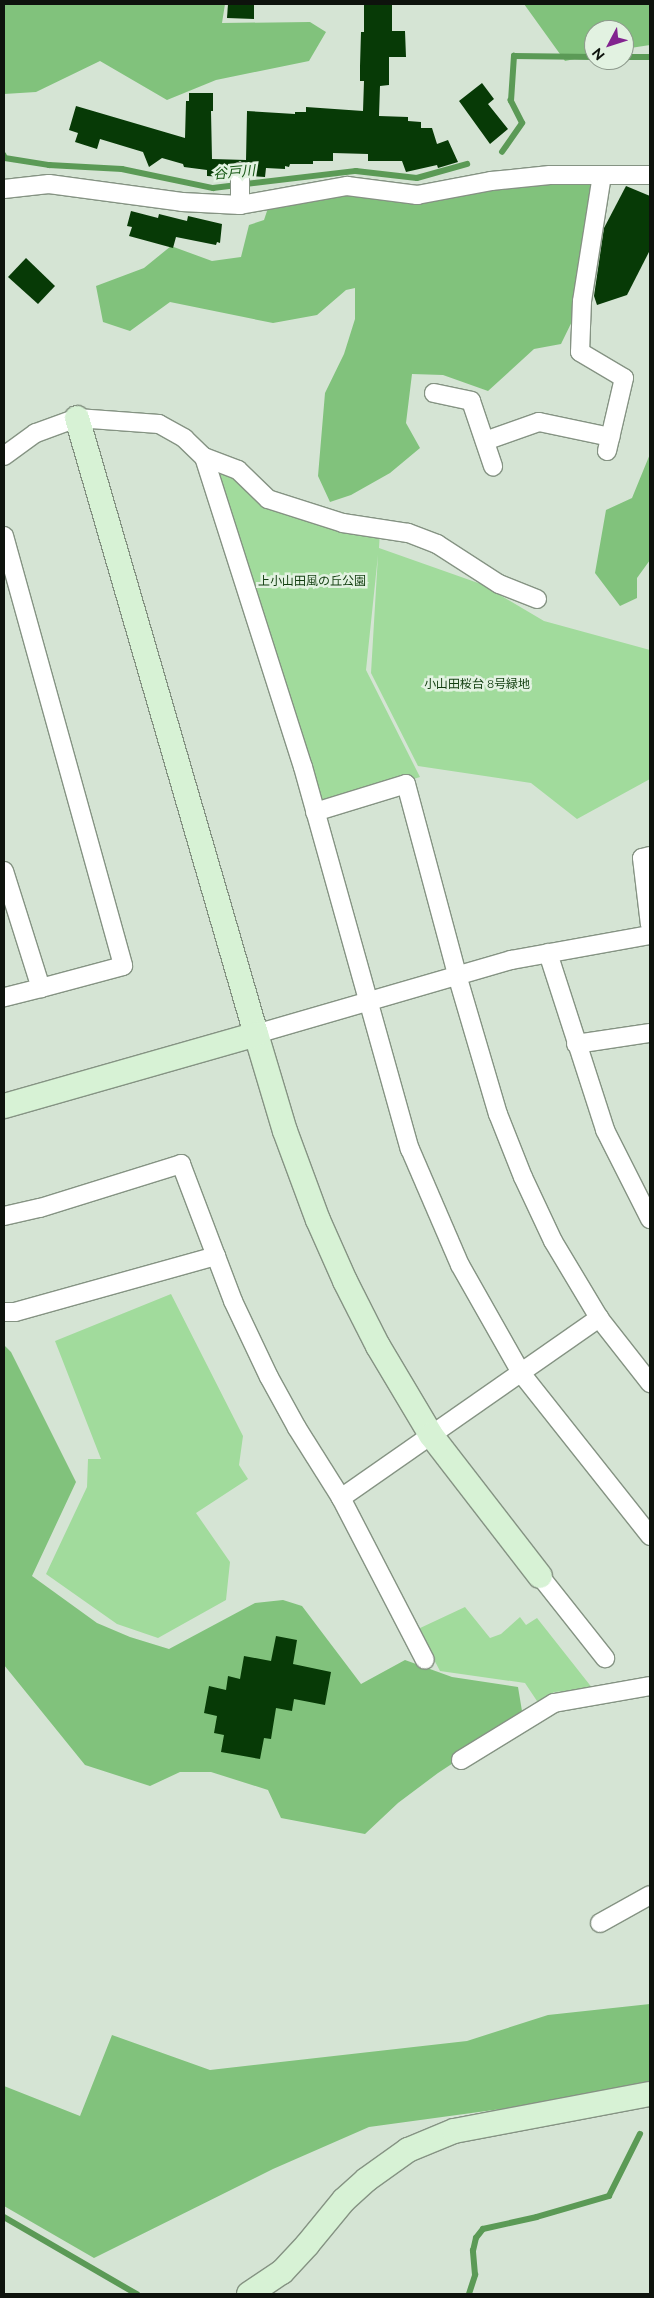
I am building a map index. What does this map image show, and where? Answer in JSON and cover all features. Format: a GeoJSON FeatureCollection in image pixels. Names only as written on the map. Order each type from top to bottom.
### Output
{"type":"FeatureCollection","features":[{"type":"Feature","properties":{"kind":"street"},"geometry":{"type":"LineString","coordinates":[[240,172],[240,200]]}},
{"type":"Feature","properties":{"kind":"street"},"geometry":{"type":"LineString","coordinates":[[4,189],[49,184],[182,202],[240,200],[347,186],[418,195],[491,181],[550,175],[650,175]]}},
{"type":"Feature","properties":{"kind":"street"},"geometry":{"type":"LineString","coordinates":[[484,441],[538,422],[609,444],[624,378],[580,352],[582,301],[602,175]]}},
{"type":"Feature","properties":{"kind":"street"},"geometry":{"type":"LineString","coordinates":[[434,392],[471,401],[493,466]]}},
{"type":"Feature","properties":{"kind":"street"},"geometry":{"type":"LineString","coordinates":[[77,418],[256,1034],[295,1160],[341,1272],[378,1346],[431,1435],[605,1658]]}},
{"type":"Feature","properties":{"kind":"street"},"geometry":{"type":"LineString","coordinates":[[4,456],[36,433],[77,418],[159,424],[184,438],[204,457],[238,470],[268,499],[343,523],[408,533],[437,544],[499,584],[537,599]]}},
{"type":"Feature","properties":{"kind":"street"},"geometry":{"type":"LineString","coordinates":[[204,457],[303,767],[367,1002],[410,1149],[460,1265],[521,1373],[650,1536]]}},
{"type":"Feature","properties":{"kind":"street"},"geometry":{"type":"LineString","coordinates":[[4,536],[123,966],[4,997]]}},
{"type":"Feature","properties":{"kind":"street"},"geometry":{"type":"LineString","coordinates":[[315,812],[406,784],[457,975],[498,1114],[522,1178],[553,1241],[599,1318],[650,1383]]}},
{"type":"Feature","properties":{"kind":"street"},"geometry":{"type":"LineString","coordinates":[[650,856],[642,858],[650,925]]}},
{"type":"Feature","properties":{"kind":"street"},"geometry":{"type":"LineString","coordinates":[[4,871],[41,988]]}},
{"type":"Feature","properties":{"kind":"street"},"geometry":{"type":"LineString","coordinates":[[4,1106],[511,960],[650,935]]}},
{"type":"Feature","properties":{"kind":"street"},"geometry":{"type":"LineString","coordinates":[[548,953],[605,1130],[647,1207]]}},
{"type":"Feature","properties":{"kind":"street"},"geometry":{"type":"LineString","coordinates":[[576,1044],[650,1033]]}},
{"type":"Feature","properties":{"kind":"street"},"geometry":{"type":"LineString","coordinates":[[4,1216],[40,1208],[181,1164],[233,1301],[269,1377],[297,1428],[341,1498],[425,1660]]}},
{"type":"Feature","properties":{"kind":"street"},"geometry":{"type":"LineString","coordinates":[[4,1312],[15,1312],[216,1256]]}},
{"type":"Feature","properties":{"kind":"street"},"geometry":{"type":"LineString","coordinates":[[341,1498],[599,1318]]}},
{"type":"Feature","properties":{"kind":"street"},"geometry":{"type":"LineString","coordinates":[[461,1760],[554,1703],[650,1686]]}},
{"type":"Feature","properties":{"kind":"street"},"geometry":{"type":"LineString","coordinates":[[600,1923],[650,1895]]}},
{"type":"Feature","properties":{"kind":"street"},"geometry":{"type":"LineString","coordinates":[[248,2294],[282,2272],[344,2200],[366,2180],[408,2150],[454,2131],[650,2094]]}},
{"type":"Feature","properties":{"kind":"green space"},"geometry":{"type":"Polygon","coordinates":[[[4,4],[225,4],[222,23],[310,22],[326,32],[309,61],[216,80],[167,100],[100,61],[36,92],[4,94],[4,4]]]}},
{"type":"Feature","properties":{"kind":"green space"},"geometry":{"type":"Polygon","coordinates":[[[524,4],[650,4],[650,45],[634,47],[634,20],[584,20],[584,57],[565,61],[524,4]]]}},
{"type":"Feature","properties":{"kind":"green space"},"geometry":{"type":"Polygon","coordinates":[[[602,175],[582,301],[561,344],[534,349],[488,391],[443,375],[412,374],[406,423],[420,448],[390,473],[351,495],[330,502],[318,476],[325,393],[344,354],[355,319],[355,288],[346,290],[317,315],[273,323],[170,302],[130,331],[103,322],[96,286],[144,268],[171,246],[212,261],[241,257],[249,225],[264,220],[271,199],[347,186],[417,195],[602,175]]]}},
{"type":"Feature","properties":{"kind":"green space"},"geometry":{"type":"Polygon","coordinates":[[[650,454],[650,560],[637,578],[637,598],[620,606],[595,573],[606,510],[632,498],[650,454]]]}},
{"type":"Feature","properties":{"kind":"green space"},"geometry":{"type":"Polygon","coordinates":[[[207,461],[236,474],[263,500],[380,531],[379,548],[481,584],[544,621],[650,650],[650,779],[577,819],[531,783],[418,766],[371,673],[378,555],[366,670],[420,777],[318,808],[207,461]]]}},
{"type":"Feature","properties":{"kind":"green space"},"geometry":{"type":"Polygon","coordinates":[[[171,1294],[243,1436],[239,1465],[248,1479],[196,1513],[230,1562],[226,1600],[158,1638],[117,1624],[46,1574],[87,1487],[88,1459],[101,1459],[55,1341],[171,1294]]]}},
{"type":"Feature","properties":{"kind":"green space"},"geometry":{"type":"Polygon","coordinates":[[[4,1345],[11,1352],[76,1482],[32,1576],[97,1623],[130,1637],[169,1649],[255,1603],[283,1600],[302,1606],[361,1684],[405,1660],[452,1677],[518,1687],[523,1717],[438,1773],[398,1803],[365,1834],[281,1818],[268,1790],[211,1772],[180,1772],[150,1786],[85,1765],[4,1665],[4,1345]]]}},
{"type":"Feature","properties":{"kind":"green space"},"geometry":{"type":"Polygon","coordinates":[[[465,1607],[490,1638],[501,1634],[520,1617],[526,1625],[537,1618],[593,1689],[554,1692],[539,1704],[525,1683],[440,1671],[418,1629],[465,1607]]]}},
{"type":"Feature","properties":{"kind":"green space"},"geometry":{"type":"Polygon","coordinates":[[[650,2004],[650,2082],[538,2104],[369,2127],[273,2169],[94,2258],[4,2206],[4,2086],[80,2116],[112,2035],[210,2070],[467,2041],[548,2015],[650,2004]]]}},
{"type":"Feature","properties":{"kind":"building"},"geometry":{"type":"Polygon","coordinates":[[[228,4],[254,4],[254,19],[227,18],[228,4]]]}},
{"type":"Feature","properties":{"kind":"building"},"geometry":{"type":"Polygon","coordinates":[[[364,4],[392,4],[392,31],[405,31],[406,57],[389,57],[389,85],[380,86],[379,116],[408,117],[408,121],[421,122],[421,128],[432,128],[437,144],[448,140],[458,162],[438,168],[437,165],[406,172],[402,161],[368,161],[368,154],[333,153],[333,161],[313,161],[313,164],[290,164],[289,167],[285,166],[285,169],[266,168],[265,177],[251,176],[249,166],[240,161],[231,166],[229,175],[225,175],[225,177],[207,176],[207,170],[184,167],[183,164],[162,158],[149,167],[143,152],[100,139],[97,149],[75,142],[78,133],[69,130],[76,106],[185,138],[186,101],[189,101],[189,93],[213,93],[213,111],[211,111],[212,159],[246,160],[247,111],[295,114],[295,112],[306,112],[306,107],[363,111],[364,81],[360,81],[360,66],[361,32],[364,32],[364,4]]]}},
{"type":"Feature","properties":{"kind":"building"},"geometry":{"type":"Polygon","coordinates":[[[482,83],[494,99],[488,104],[508,129],[490,144],[459,101],[482,83]]]}},
{"type":"Feature","properties":{"kind":"building"},"geometry":{"type":"Polygon","coordinates":[[[626,186],[650,196],[650,250],[627,295],[597,305],[594,296],[604,228],[626,186]]]}},
{"type":"Feature","properties":{"kind":"building"},"geometry":{"type":"Polygon","coordinates":[[[131,211],[158,218],[159,214],[187,221],[188,216],[222,224],[220,243],[217,242],[216,245],[176,237],[173,248],[129,236],[132,227],[127,226],[131,211]]]}},
{"type":"Feature","properties":{"kind":"building"},"geometry":{"type":"Polygon","coordinates":[[[26,258],[55,286],[38,304],[8,277],[26,258]]]}},
{"type":"Feature","properties":{"kind":"building"},"geometry":{"type":"Polygon","coordinates":[[[276,1636],[297,1640],[293,1664],[331,1672],[325,1705],[294,1699],[292,1711],[276,1708],[271,1739],[264,1738],[260,1759],[221,1752],[224,1735],[214,1733],[217,1716],[204,1713],[209,1686],[226,1690],[228,1676],[240,1679],[244,1656],[271,1661],[276,1636]]]}},
{"type":"Feature","properties":{"kind":"waterway","name":"谷戸川"},"geometry":{"type":"LineString","coordinates":[[502,152],[522,123],[511,101],[514,56],[584,57]]}},
{"type":"Feature","properties":{"kind":"waterway","name":"谷戸川"},"geometry":{"type":"LineString","coordinates":[[634,57],[650,57]]}},
{"type":"Feature","properties":{"kind":"waterway","name":"谷戸川"},"geometry":{"type":"LineString","coordinates":[[4,155],[5,158],[49,165],[122,169],[213,188],[356,171],[417,178],[467,164]]}},
{"type":"Feature","properties":{"kind":"waterway"},"geometry":{"type":"LineString","coordinates":[[469,2294],[475,2275],[473,2251],[476,2238],[483,2229],[537,2217],[609,2196],[640,2134]]}},
{"type":"Feature","properties":{"kind":"waterway"},"geometry":{"type":"LineString","coordinates":[[4,2217],[137,2294]]}},
{"type":"Feature","properties":{"kind":"park label","name":"上小山田風の丘公園"},"geometry":{"type":"Point","coordinates":[312,582]}},
{"type":"Feature","properties":{"kind":"park label","name":"小山田桜台 8号緑地"},"geometry":{"type":"Point","coordinates":[477,685]}}]}
